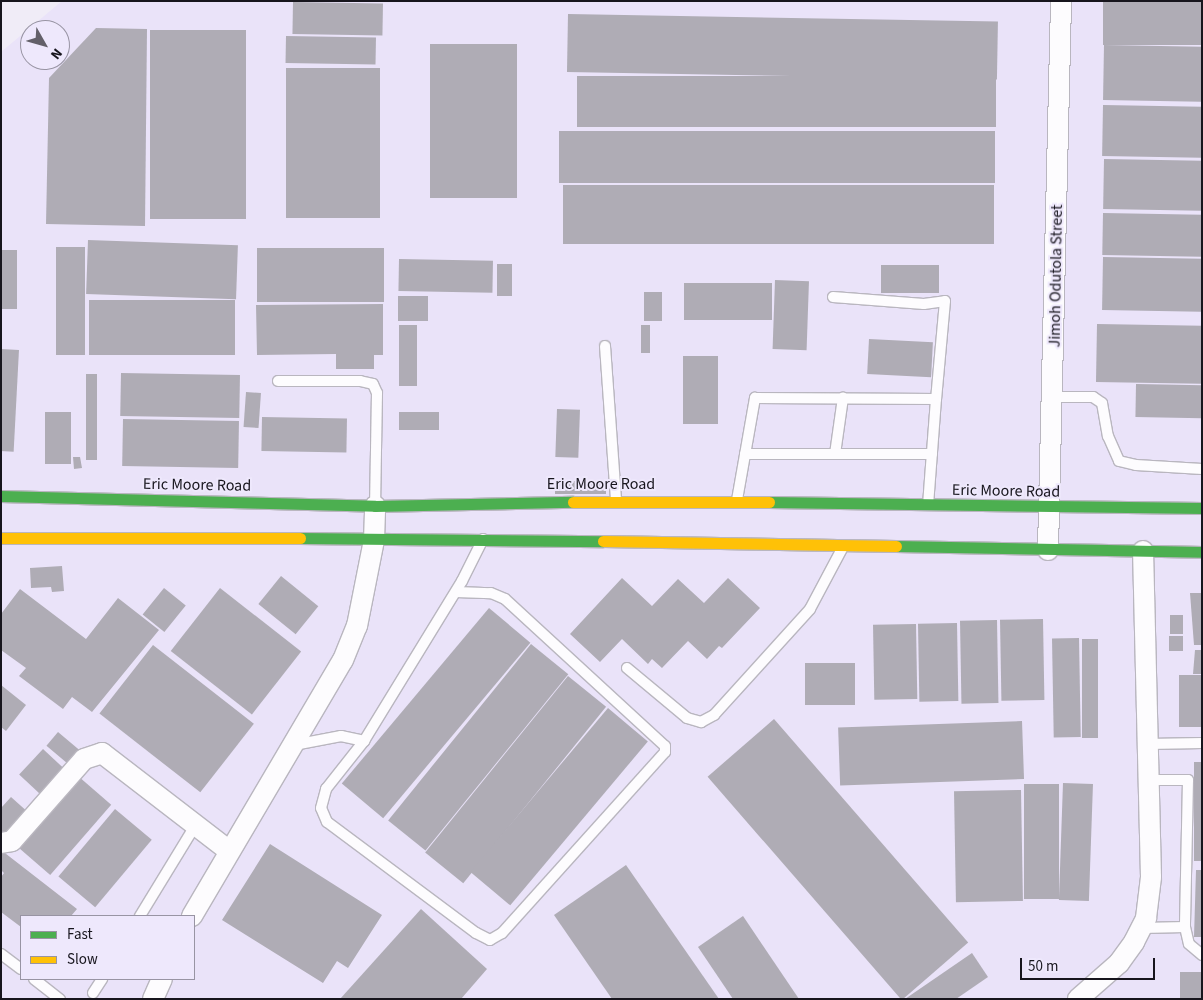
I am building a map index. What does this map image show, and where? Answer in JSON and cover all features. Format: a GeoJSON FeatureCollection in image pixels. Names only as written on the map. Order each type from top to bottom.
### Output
{"type":"FeatureCollection","features":[{"type":"Feature","properties":{"kind":"street","name":"Jimoh Odutola Street"},"geometry":{"type":"LineString","coordinates":[[1048,550],[1048,508],[1054,398],[1061,1]]}},
{"type":"Feature","properties":{"kind":"street","name":"Eric Moore Road"},"geometry":{"type":"LineString","coordinates":[[1,496],[375,506],[616,500],[1048,508],[1202,508]]}},
{"type":"Feature","properties":{"kind":"street"},"geometry":{"type":"LineString","coordinates":[[193,915],[228,850],[294,745],[344,660],[357,626],[374,540],[375,506]]}},
{"type":"Feature","properties":{"kind":"street"},"geometry":{"type":"LineString","coordinates":[[1,538],[374,540],[483,538],[1202,552]]}},
{"type":"Feature","properties":{"kind":"street"},"geometry":{"type":"LineString","coordinates":[[1078,999],[1119,963],[1142,928],[1151,878],[1147,780],[1148,744],[1143,551]]}},
{"type":"Feature","properties":{"kind":"street"},"geometry":{"type":"LineString","coordinates":[[1,842],[12,841],[84,759],[102,753],[228,850]]}},
{"type":"Feature","properties":{"kind":"street"},"geometry":{"type":"LineString","coordinates":[[153,999],[162,980]]}},
{"type":"Feature","properties":{"kind":"lane"},"geometry":{"type":"LineString","coordinates":[[833,297],[924,304],[945,302],[928,506]]}},
{"type":"Feature","properties":{"kind":"lane"},"geometry":{"type":"LineString","coordinates":[[605,346],[616,500]]}},
{"type":"Feature","properties":{"kind":"lane"},"geometry":{"type":"LineString","coordinates":[[278,381],[360,381],[373,384],[378,393],[375,506]]}},
{"type":"Feature","properties":{"kind":"lane"},"geometry":{"type":"LineString","coordinates":[[1054,398],[1093,397],[1102,403],[1108,436],[1119,461],[1136,466],[1202,469]]}},
{"type":"Feature","properties":{"kind":"lane"},"geometry":{"type":"LineString","coordinates":[[737,501],[755,398],[936,399]]}},
{"type":"Feature","properties":{"kind":"lane"},"geometry":{"type":"LineString","coordinates":[[835,454],[843,398]]}},
{"type":"Feature","properties":{"kind":"lane"},"geometry":{"type":"LineString","coordinates":[[745,454],[932,454]]}},
{"type":"Feature","properties":{"kind":"lane"},"geometry":{"type":"LineString","coordinates":[[456,592],[491,593],[505,599],[662,742],[665,752],[502,932],[490,940],[476,933],[327,822],[321,808],[326,789],[364,740],[456,592],[483,538]]}},
{"type":"Feature","properties":{"kind":"lane"},"geometry":{"type":"LineString","coordinates":[[626,668],[687,718],[701,722],[714,715],[810,609],[845,544]]}},
{"type":"Feature","properties":{"kind":"lane"},"geometry":{"type":"LineString","coordinates":[[294,745],[342,736],[364,740]]}},
{"type":"Feature","properties":{"kind":"lane"},"geometry":{"type":"LineString","coordinates":[[1148,744],[1202,744]]}},
{"type":"Feature","properties":{"kind":"lane"},"geometry":{"type":"LineString","coordinates":[[1147,780],[1188,780],[1186,927],[1189,944],[1202,955]]}},
{"type":"Feature","properties":{"kind":"lane"},"geometry":{"type":"LineString","coordinates":[[141,915],[195,826]]}},
{"type":"Feature","properties":{"kind":"lane"},"geometry":{"type":"LineString","coordinates":[[1142,928],[1186,927]]}},
{"type":"Feature","properties":{"kind":"lane"},"geometry":{"type":"LineString","coordinates":[[1,954],[20,968]]}},
{"type":"Feature","properties":{"kind":"lane"},"geometry":{"type":"LineString","coordinates":[[35,980],[60,999]]}},
{"type":"Feature","properties":{"kind":"lane"},"geometry":{"type":"LineString","coordinates":[[93,993],[101,980]]}},
{"type":"Feature","properties":{"kind":"shaded area"},"geometry":{"type":"Polygon","coordinates":[[[62,1],[1202,1],[1202,999],[1,999],[1,52],[20,36],[20,70],[70,70],[70,20],[39,20],[62,1]]]}},
{"type":"Feature","properties":{"kind":"building"},"geometry":{"type":"Polygon","coordinates":[[[1103,1],[1202,1],[1202,45],[1103,45],[1103,1]]]}},
{"type":"Feature","properties":{"kind":"building"},"geometry":{"type":"Polygon","coordinates":[[[293,2],[383,4],[382,36],[292,34],[293,2]]]}},
{"type":"Feature","properties":{"kind":"building"},"geometry":{"type":"Polygon","coordinates":[[[568,14],[998,22],[997,79],[567,72],[568,14]]]}},
{"type":"Feature","properties":{"kind":"building"},"geometry":{"type":"Polygon","coordinates":[[[96,28],[147,29],[145,226],[46,224],[49,78],[57,70],[70,70],[70,56],[96,28]]]}},
{"type":"Feature","properties":{"kind":"building"},"geometry":{"type":"Polygon","coordinates":[[[150,30],[246,30],[246,219],[150,219],[150,30]]]}},
{"type":"Feature","properties":{"kind":"building"},"geometry":{"type":"Polygon","coordinates":[[[286,36],[376,38],[376,65],[286,63],[286,36]]]}},
{"type":"Feature","properties":{"kind":"building"},"geometry":{"type":"Polygon","coordinates":[[[430,44],[517,44],[517,198],[430,198],[430,44]]]}},
{"type":"Feature","properties":{"kind":"building"},"geometry":{"type":"Polygon","coordinates":[[[1104,45],[1202,47],[1201,102],[1103,100],[1104,45]]]}},
{"type":"Feature","properties":{"kind":"building"},"geometry":{"type":"Polygon","coordinates":[[[286,68],[380,68],[380,218],[286,218],[286,68]]]}},
{"type":"Feature","properties":{"kind":"building"},"geometry":{"type":"Polygon","coordinates":[[[577,76],[996,76],[996,127],[577,127],[577,76]]]}},
{"type":"Feature","properties":{"kind":"building"},"geometry":{"type":"Polygon","coordinates":[[[1103,105],[1202,107],[1201,158],[1102,156],[1103,105]]]}},
{"type":"Feature","properties":{"kind":"building"},"geometry":{"type":"Polygon","coordinates":[[[559,131],[995,131],[995,183],[559,183],[559,131]]]}},
{"type":"Feature","properties":{"kind":"building"},"geometry":{"type":"Polygon","coordinates":[[[1104,159],[1202,161],[1201,211],[1103,209],[1104,159]]]}},
{"type":"Feature","properties":{"kind":"building"},"geometry":{"type":"Polygon","coordinates":[[[563,185],[994,185],[994,244],[563,244],[563,185]]]}},
{"type":"Feature","properties":{"kind":"building"},"geometry":{"type":"Polygon","coordinates":[[[1103,213],[1202,215],[1201,257],[1102,255],[1103,213]]]}},
{"type":"Feature","properties":{"kind":"building"},"geometry":{"type":"Polygon","coordinates":[[[88,240],[238,245],[236,299],[86,294],[88,240]]]}},
{"type":"Feature","properties":{"kind":"building"},"geometry":{"type":"Polygon","coordinates":[[[56,247],[85,247],[85,355],[56,355],[56,247]]]}},
{"type":"Feature","properties":{"kind":"building"},"geometry":{"type":"Polygon","coordinates":[[[257,248],[384,248],[384,302],[257,302],[257,248]]]}},
{"type":"Feature","properties":{"kind":"building"},"geometry":{"type":"Polygon","coordinates":[[[1,250],[17,250],[17,309],[1,309],[1,250]]]}},
{"type":"Feature","properties":{"kind":"building"},"geometry":{"type":"Polygon","coordinates":[[[1103,257],[1202,259],[1201,312],[1102,310],[1103,257]]]}},
{"type":"Feature","properties":{"kind":"building"},"geometry":{"type":"Polygon","coordinates":[[[399,259],[493,261],[492,293],[398,291],[399,259]]]}},
{"type":"Feature","properties":{"kind":"building"},"geometry":{"type":"Polygon","coordinates":[[[497,264],[512,264],[512,296],[497,296],[497,264]]]}},
{"type":"Feature","properties":{"kind":"building"},"geometry":{"type":"Polygon","coordinates":[[[881,265],[939,265],[939,293],[881,293],[881,265]]]}},
{"type":"Feature","properties":{"kind":"building"},"geometry":{"type":"Polygon","coordinates":[[[775,280],[809,281],[807,350],[773,349],[775,280]]]}},
{"type":"Feature","properties":{"kind":"building"},"geometry":{"type":"Polygon","coordinates":[[[684,283],[772,283],[772,320],[684,320],[684,283]]]}},
{"type":"Feature","properties":{"kind":"building"},"geometry":{"type":"Polygon","coordinates":[[[644,292],[662,292],[662,321],[644,321],[644,292]]]}},
{"type":"Feature","properties":{"kind":"building"},"geometry":{"type":"Polygon","coordinates":[[[398,296],[428,296],[428,321],[398,321],[398,296]]]}},
{"type":"Feature","properties":{"kind":"building"},"geometry":{"type":"Polygon","coordinates":[[[89,300],[235,300],[235,355],[89,355],[89,300]]]}},
{"type":"Feature","properties":{"kind":"building"},"geometry":{"type":"Polygon","coordinates":[[[383,304],[383,355],[374,355],[374,369],[336,369],[336,354],[257,355],[256,305],[383,304]]]}},
{"type":"Feature","properties":{"kind":"building"},"geometry":{"type":"Polygon","coordinates":[[[1097,324],[1202,326],[1201,384],[1096,382],[1097,324]]]}},
{"type":"Feature","properties":{"kind":"building"},"geometry":{"type":"Polygon","coordinates":[[[399,325],[417,325],[417,386],[399,386],[399,325]]]}},
{"type":"Feature","properties":{"kind":"building"},"geometry":{"type":"Polygon","coordinates":[[[641,325],[650,325],[650,353],[641,353],[641,325]]]}},
{"type":"Feature","properties":{"kind":"building"},"geometry":{"type":"Polygon","coordinates":[[[869,339],[933,342],[931,377],[867,374],[869,339]]]}},
{"type":"Feature","properties":{"kind":"building"},"geometry":{"type":"Polygon","coordinates":[[[1,349],[19,350],[14,452],[1,451],[1,349]]]}},
{"type":"Feature","properties":{"kind":"building"},"geometry":{"type":"Polygon","coordinates":[[[683,356],[718,356],[718,424],[683,424],[683,356]]]}},
{"type":"Feature","properties":{"kind":"building"},"geometry":{"type":"Polygon","coordinates":[[[121,373],[240,375],[239,418],[120,416],[121,373]]]}},
{"type":"Feature","properties":{"kind":"building"},"geometry":{"type":"Polygon","coordinates":[[[86,374],[97,374],[97,460],[86,460],[86,374]]]}},
{"type":"Feature","properties":{"kind":"building"},"geometry":{"type":"Polygon","coordinates":[[[1136,384],[1202,385],[1201,418],[1135,417],[1136,384]]]}},
{"type":"Feature","properties":{"kind":"building"},"geometry":{"type":"Polygon","coordinates":[[[246,392],[261,393],[259,428],[244,427],[246,392]]]}},
{"type":"Feature","properties":{"kind":"building"},"geometry":{"type":"Polygon","coordinates":[[[557,409],[580,410],[578,458],[555,457],[557,409]]]}},
{"type":"Feature","properties":{"kind":"building"},"geometry":{"type":"Polygon","coordinates":[[[45,412],[71,412],[71,464],[45,464],[45,412]]]}},
{"type":"Feature","properties":{"kind":"building"},"geometry":{"type":"Polygon","coordinates":[[[399,412],[439,412],[439,430],[399,430],[399,412]]]}},
{"type":"Feature","properties":{"kind":"building"},"geometry":{"type":"Polygon","coordinates":[[[262,417],[347,418],[346,452],[261,451],[262,417]]]}},
{"type":"Feature","properties":{"kind":"building"},"geometry":{"type":"Polygon","coordinates":[[[123,419],[239,421],[238,468],[122,466],[123,419]]]}},
{"type":"Feature","properties":{"kind":"building"},"geometry":{"type":"Polygon","coordinates":[[[73,457],[80,457],[82,468],[74,469],[73,457]]]}},
{"type":"Feature","properties":{"kind":"building"},"geometry":{"type":"Polygon","coordinates":[[[555,481],[606,481],[606,494],[555,494],[555,481]]]}},
{"type":"Feature","properties":{"kind":"building"},"geometry":{"type":"Polygon","coordinates":[[[62,566],[64,591],[52,592],[51,587],[31,588],[30,568],[62,566]]]}},
{"type":"Feature","properties":{"kind":"building"},"geometry":{"type":"Polygon","coordinates":[[[281,576],[318,606],[296,634],[258,604],[281,576]]]}},
{"type":"Feature","properties":{"kind":"building"},"geometry":{"type":"Polygon","coordinates":[[[622,578],[652,606],[678,579],[704,603],[728,578],[760,608],[722,648],[719,646],[707,659],[688,641],[662,668],[652,659],[648,664],[622,639],[600,662],[570,634],[622,578]]]}},
{"type":"Feature","properties":{"kind":"building"},"geometry":{"type":"Polygon","coordinates":[[[164,588],[186,606],[164,632],[143,614],[164,588]]]}},
{"type":"Feature","properties":{"kind":"building"},"geometry":{"type":"Polygon","coordinates":[[[220,588],[301,651],[252,714],[171,651],[220,588]]]}},
{"type":"Feature","properties":{"kind":"building"},"geometry":{"type":"Polygon","coordinates":[[[20,589],[86,639],[118,598],[159,630],[92,712],[72,697],[63,709],[19,676],[26,668],[1,650],[1,614],[20,589]]]}},
{"type":"Feature","properties":{"kind":"building"},"geometry":{"type":"Polygon","coordinates":[[[1190,593],[1202,593],[1202,645],[1194,645],[1190,593]]]}},
{"type":"Feature","properties":{"kind":"building"},"geometry":{"type":"Polygon","coordinates":[[[489,608],[530,643],[383,818],[342,783],[489,608]]]}},
{"type":"Feature","properties":{"kind":"building"},"geometry":{"type":"Polygon","coordinates":[[[1170,615],[1183,615],[1183,634],[1170,634],[1170,615]]]}},
{"type":"Feature","properties":{"kind":"building"},"geometry":{"type":"Polygon","coordinates":[[[1043,619],[1044,700],[1001,701],[1000,620],[1043,619]]]}},
{"type":"Feature","properties":{"kind":"building"},"geometry":{"type":"Polygon","coordinates":[[[997,620],[998,703],[961,704],[960,621],[997,620]]]}},
{"type":"Feature","properties":{"kind":"building"},"geometry":{"type":"Polygon","coordinates":[[[957,623],[958,701],[919,702],[918,624],[957,623]]]}},
{"type":"Feature","properties":{"kind":"building"},"geometry":{"type":"Polygon","coordinates":[[[916,624],[917,699],[874,700],[873,625],[916,624]]]}},
{"type":"Feature","properties":{"kind":"building"},"geometry":{"type":"Polygon","coordinates":[[[1169,636],[1183,636],[1183,651],[1169,651],[1169,636]]]}},
{"type":"Feature","properties":{"kind":"building"},"geometry":{"type":"Polygon","coordinates":[[[1052,638],[1079,638],[1081,737],[1054,737],[1052,638]]]}},
{"type":"Feature","properties":{"kind":"building"},"geometry":{"type":"Polygon","coordinates":[[[1082,639],[1098,639],[1098,738],[1082,738],[1082,639]]]}},
{"type":"Feature","properties":{"kind":"building"},"geometry":{"type":"Polygon","coordinates":[[[531,644],[568,674],[425,851],[388,820],[531,644]]]}},
{"type":"Feature","properties":{"kind":"building"},"geometry":{"type":"Polygon","coordinates":[[[153,645],[254,724],[200,792],[99,714],[153,645]]]}},
{"type":"Feature","properties":{"kind":"building"},"geometry":{"type":"Polygon","coordinates":[[[1195,650],[1202,650],[1202,674],[1193,674],[1195,650]]]}},
{"type":"Feature","properties":{"kind":"building"},"geometry":{"type":"Polygon","coordinates":[[[805,663],[855,663],[855,705],[805,705],[805,663]]]}},
{"type":"Feature","properties":{"kind":"building"},"geometry":{"type":"Polygon","coordinates":[[[1179,675],[1202,675],[1202,727],[1179,727],[1179,675]]]}},
{"type":"Feature","properties":{"kind":"building"},"geometry":{"type":"Polygon","coordinates":[[[568,676],[606,707],[463,883],[425,852],[568,676]]]}},
{"type":"Feature","properties":{"kind":"building"},"geometry":{"type":"Polygon","coordinates":[[[1,685],[26,705],[6,731],[1,727],[1,685]]]}},
{"type":"Feature","properties":{"kind":"building"},"geometry":{"type":"Polygon","coordinates":[[[608,708],[648,741],[510,905],[470,872],[608,708]]]}},
{"type":"Feature","properties":{"kind":"building"},"geometry":{"type":"Polygon","coordinates":[[[774,719],[968,942],[901,999],[708,777],[774,719]]]}},
{"type":"Feature","properties":{"kind":"building"},"geometry":{"type":"Polygon","coordinates":[[[1022,721],[1024,779],[840,785],[838,727],[1022,721]]]}},
{"type":"Feature","properties":{"kind":"building"},"geometry":{"type":"Polygon","coordinates":[[[58,732],[83,753],[72,767],[46,746],[58,732]]]}},
{"type":"Feature","properties":{"kind":"building"},"geometry":{"type":"Polygon","coordinates":[[[43,749],[67,772],[43,797],[19,775],[43,749]]]}},
{"type":"Feature","properties":{"kind":"building"},"geometry":{"type":"Polygon","coordinates":[[[1194,762],[1202,762],[1202,861],[1194,861],[1194,762]]]}},
{"type":"Feature","properties":{"kind":"building"},"geometry":{"type":"Polygon","coordinates":[[[78,776],[111,805],[50,875],[17,846],[78,776]]]}},
{"type":"Feature","properties":{"kind":"building"},"geometry":{"type":"Polygon","coordinates":[[[1063,783],[1093,784],[1089,901],[1059,900],[1063,783]]]}},
{"type":"Feature","properties":{"kind":"building"},"geometry":{"type":"Polygon","coordinates":[[[1024,784],[1059,784],[1059,899],[1024,899],[1024,784]]]}},
{"type":"Feature","properties":{"kind":"building"},"geometry":{"type":"Polygon","coordinates":[[[1021,790],[1023,901],[956,902],[954,791],[1021,790]]]}},
{"type":"Feature","properties":{"kind":"building"},"geometry":{"type":"Polygon","coordinates":[[[11,797],[30,814],[9,840],[1,833],[1,808],[11,797]]]}},
{"type":"Feature","properties":{"kind":"building"},"geometry":{"type":"Polygon","coordinates":[[[115,809],[152,840],[95,907],[58,876],[115,809]]]}},
{"type":"Feature","properties":{"kind":"building"},"geometry":{"type":"Polygon","coordinates":[[[270,844],[382,915],[348,968],[337,961],[323,983],[222,920],[270,844]]]}},
{"type":"Feature","properties":{"kind":"building"},"geometry":{"type":"Polygon","coordinates":[[[1,850],[77,909],[72,915],[20,915],[20,926],[1,912],[1,877],[4,873],[1,870],[1,850]]]}},
{"type":"Feature","properties":{"kind":"building"},"geometry":{"type":"Polygon","coordinates":[[[626,865],[719,999],[612,999],[554,915],[626,865]]]}},
{"type":"Feature","properties":{"kind":"building"},"geometry":{"type":"Polygon","coordinates":[[[1196,870],[1202,870],[1202,937],[1194,937],[1196,870]]]}},
{"type":"Feature","properties":{"kind":"building"},"geometry":{"type":"Polygon","coordinates":[[[421,909],[487,969],[461,999],[340,999],[421,909]]]}},
{"type":"Feature","properties":{"kind":"building"},"geometry":{"type":"Polygon","coordinates":[[[743,916],[799,999],[733,999],[698,947],[743,916]]]}},
{"type":"Feature","properties":{"kind":"building"},"geometry":{"type":"Polygon","coordinates":[[[972,953],[988,977],[956,999],[905,999],[972,953]]]}},
{"type":"Feature","properties":{"kind":"building"},"geometry":{"type":"Polygon","coordinates":[[[1180,972],[1202,972],[1202,999],[1180,999],[1180,972]]]}},
{"type":"Feature","properties":{"kind":"traffic: fast"},"geometry":{"type":"LineString","coordinates":[[1,496],[375,506],[573,502]]}},
{"type":"Feature","properties":{"kind":"traffic: fast"},"geometry":{"type":"LineString","coordinates":[[769,502],[1202,508]]}},
{"type":"Feature","properties":{"kind":"traffic: fast"},"geometry":{"type":"LineString","coordinates":[[300,538],[603,541]]}},
{"type":"Feature","properties":{"kind":"traffic: fast"},"geometry":{"type":"LineString","coordinates":[[896,546],[1202,552]]}},
{"type":"Feature","properties":{"kind":"traffic: slow"},"geometry":{"type":"LineString","coordinates":[[573,502],[769,502]]}},
{"type":"Feature","properties":{"kind":"traffic: slow"},"geometry":{"type":"LineString","coordinates":[[1,538],[300,538]]}},
{"type":"Feature","properties":{"kind":"traffic: slow"},"geometry":{"type":"LineString","coordinates":[[603,541],[896,546]]}}]}
